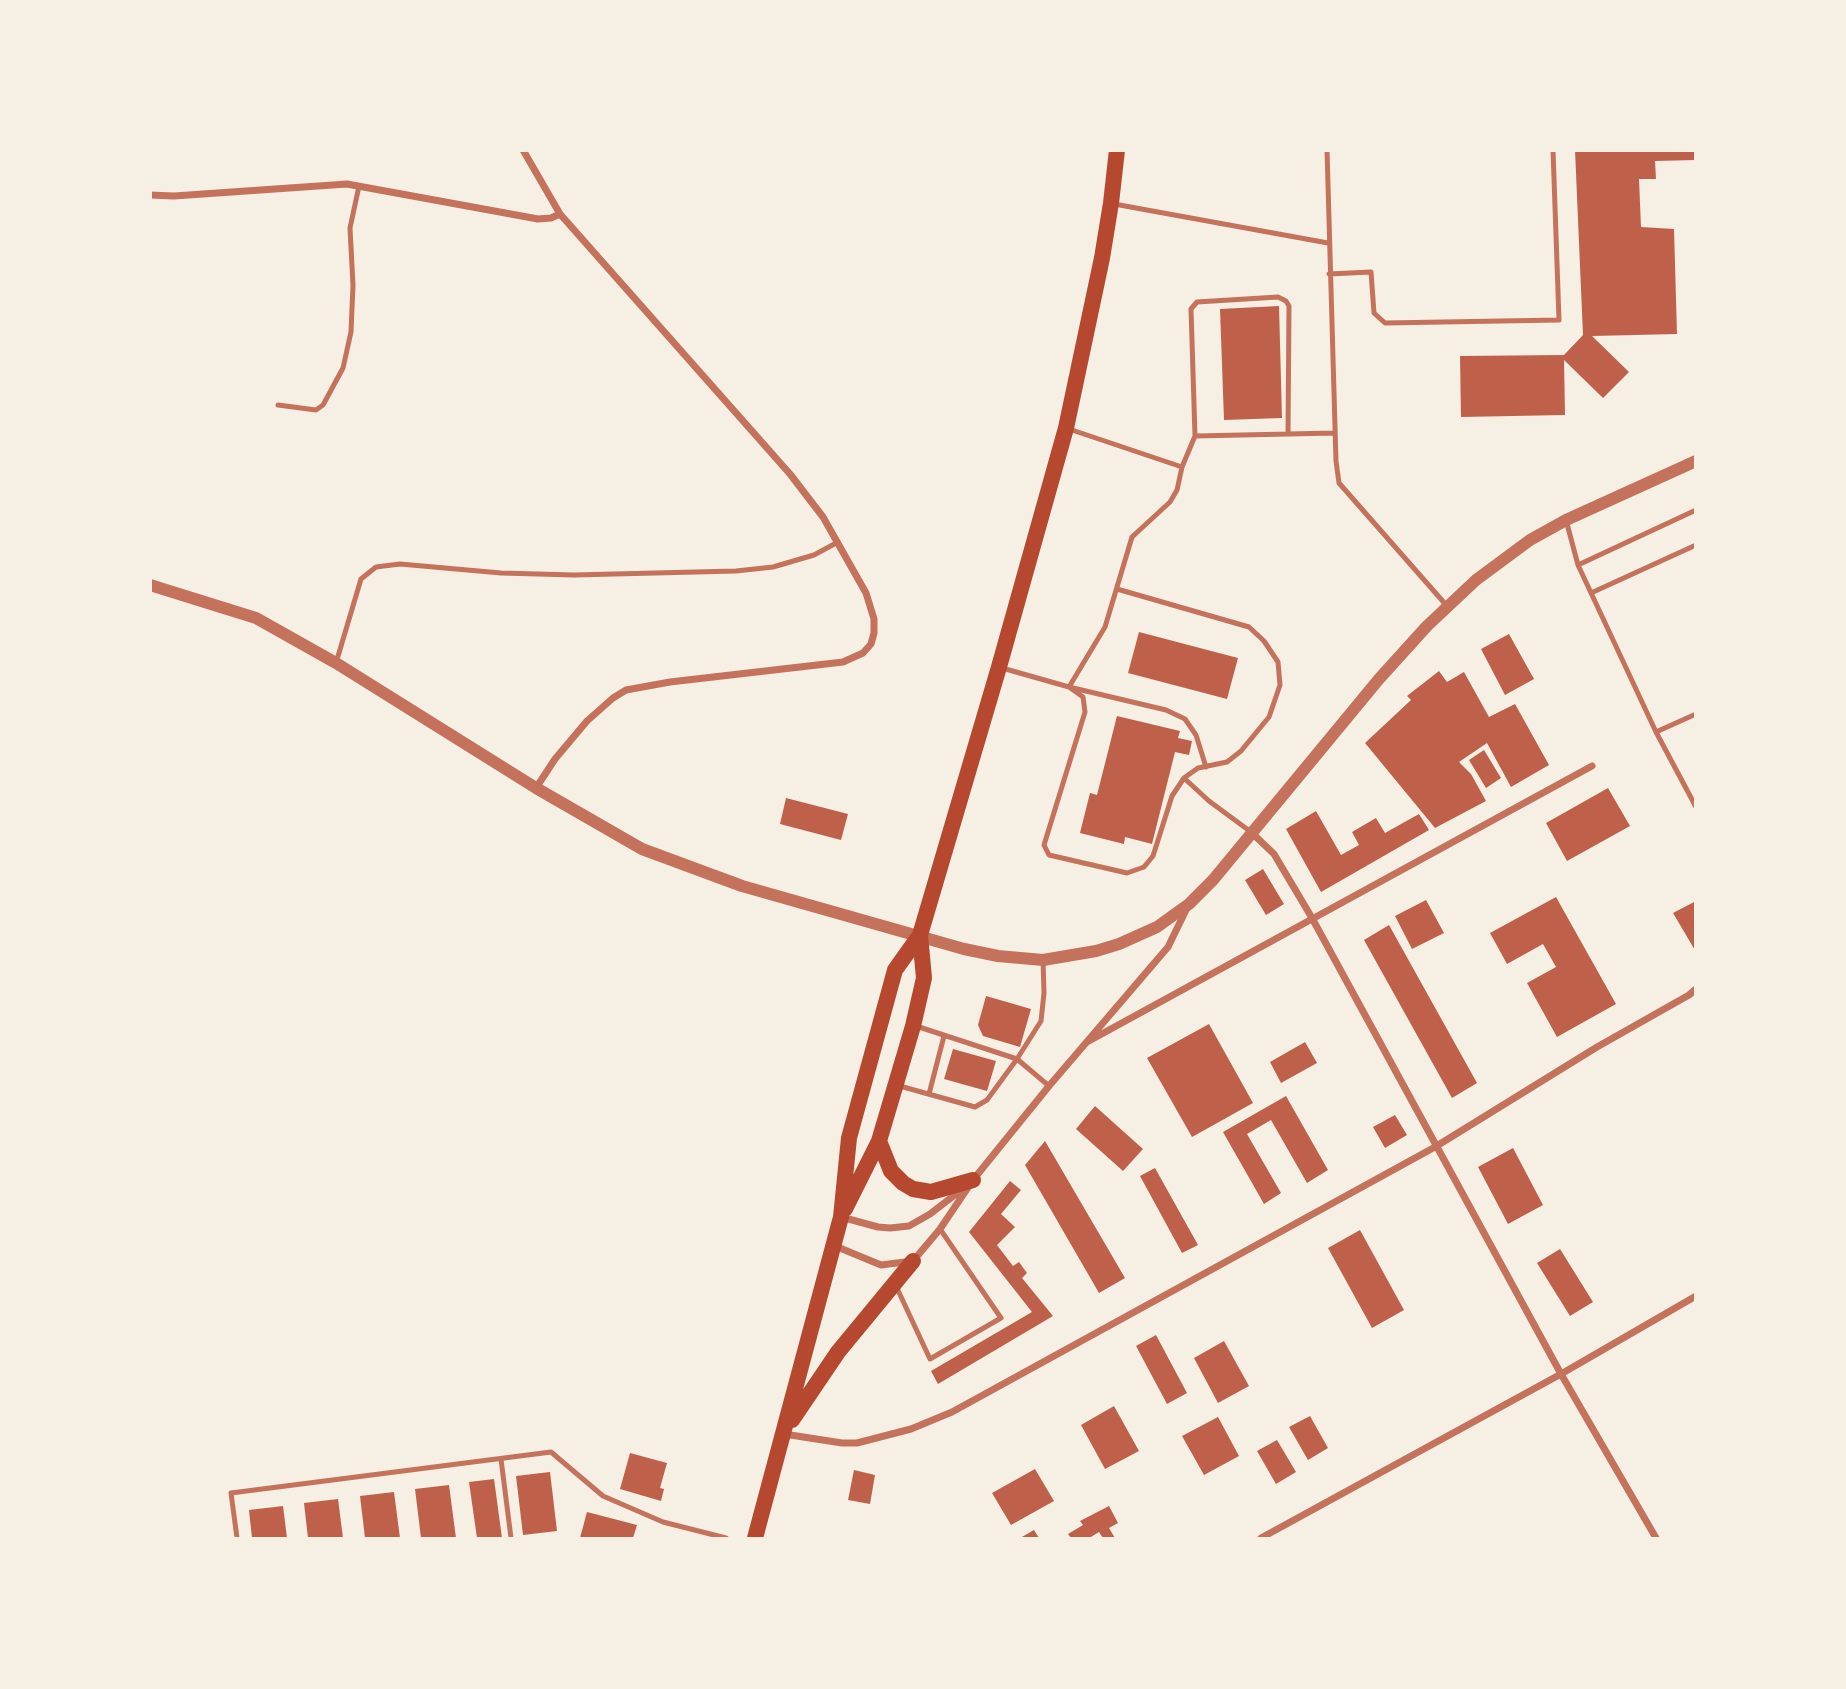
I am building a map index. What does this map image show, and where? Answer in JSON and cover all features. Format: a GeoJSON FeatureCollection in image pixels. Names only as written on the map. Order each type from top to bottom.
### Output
{"type":"FeatureCollection","features":[{"type":"Feature","properties":{"kind":"main road"},"geometry":{"type":"LineString","coordinates":[[755,1538],[841,1217],[849,1138],[895,970],[920,935],[1066,428],[1111,203],[1117,150]]}},
{"type":"Feature","properties":{"kind":"main road"},"geometry":{"type":"LineString","coordinates":[[841,1217],[879,1141],[913,1026],[924,978],[920,935]]}},
{"type":"Feature","properties":{"kind":"main road"},"geometry":{"type":"LineString","coordinates":[[879,1141],[891,1171],[913,1189],[931,1192],[973,1180]]}},
{"type":"Feature","properties":{"kind":"main road"},"geometry":{"type":"LineString","coordinates":[[783,1434],[838,1352],[914,1261]]}},
{"type":"Feature","properties":{"kind":"street"},"geometry":{"type":"LineString","coordinates":[[523,150],[560,214],[790,474],[823,517],[866,593],[874,619],[871,644],[855,658],[831,664],[670,682],[626,690],[587,721],[555,759],[536,788]]}},
{"type":"Feature","properties":{"kind":"street"},"geometry":{"type":"LineString","coordinates":[[150,195],[174,196],[347,184],[538,219],[560,214]]}},
{"type":"Feature","properties":{"kind":"street"},"geometry":{"type":"LineString","coordinates":[[150,586],[256,618],[336,663],[536,788],[642,849],[743,886],[964,949],[998,956],[1043,960],[1096,951],[1119,944],[1157,927],[1189,904],[1379,679],[1447,606],[1530,540],[1566,520],[1696,461]]}},
{"type":"Feature","properties":{"kind":"street"},"geometry":{"type":"LineString","coordinates":[[1087,1042],[1592,766]]}},
{"type":"Feature","properties":{"kind":"street"},"geometry":{"type":"LineString","coordinates":[[1251,832],[1273,854],[1312,918],[1560,1374],[1656,1538]]}},
{"type":"Feature","properties":{"kind":"street"},"geometry":{"type":"LineString","coordinates":[[834,1245],[881,1265],[914,1261],[940,1229],[973,1180],[1049,1086],[1168,947],[1189,904]]}},
{"type":"Feature","properties":{"kind":"street"},"geometry":{"type":"LineString","coordinates":[[783,1434],[857,1443],[894,1435],[928,1423],[1436,1147],[1696,989]]}},
{"type":"Feature","properties":{"kind":"street"},"geometry":{"type":"LineString","coordinates":[[841,1217],[878,1227],[909,1226],[930,1214],[973,1180]]}},
{"type":"Feature","properties":{"kind":"street"},"geometry":{"type":"LineString","coordinates":[[1261,1538],[1696,1296]]}},
{"type":"Feature","properties":{"kind":"lane"},"geometry":{"type":"LineString","coordinates":[[1327,150],[1329,274],[1339,483],[1447,606]]}},
{"type":"Feature","properties":{"kind":"lane"},"geometry":{"type":"LineString","coordinates":[[1329,274],[1371,272],[1374,313],[1385,323],[1559,320],[1553,150]]}},
{"type":"Feature","properties":{"kind":"lane"},"geometry":{"type":"LineString","coordinates":[[278,405],[316,410],[323,405],[343,368],[351,332],[353,285],[350,228],[359,186]]}},
{"type":"Feature","properties":{"kind":"lane"},"geometry":{"type":"LineString","coordinates":[[1111,203],[1328,243]]}},
{"type":"Feature","properties":{"kind":"lane"},"geometry":{"type":"LineString","coordinates":[[1069,687],[1105,627],[1132,537],[1170,502],[1177,490],[1182,467],[1195,436],[1191,309],[1197,302],[1279,297],[1286,301],[1289,306],[1288,434]]}},
{"type":"Feature","properties":{"kind":"lane"},"geometry":{"type":"LineString","coordinates":[[1066,428],[1182,467]]}},
{"type":"Feature","properties":{"kind":"lane"},"geometry":{"type":"LineString","coordinates":[[1195,436],[1335,433]]}},
{"type":"Feature","properties":{"kind":"lane"},"geometry":{"type":"LineString","coordinates":[[1578,565],[1696,510]]}},
{"type":"Feature","properties":{"kind":"lane"},"geometry":{"type":"LineString","coordinates":[[1566,520],[1578,565],[1656,732],[1696,807]]}},
{"type":"Feature","properties":{"kind":"lane"},"geometry":{"type":"LineString","coordinates":[[336,663],[361,579],[376,567],[400,564],[501,573],[574,575],[736,571],[773,567],[814,555],[839,542]]}},
{"type":"Feature","properties":{"kind":"lane"},"geometry":{"type":"LineString","coordinates":[[1591,593],[1696,545]]}},
{"type":"Feature","properties":{"kind":"lane"},"geometry":{"type":"LineString","coordinates":[[1069,687],[1083,696],[1085,712],[1044,845],[1049,855],[1127,873],[1144,867],[1153,856],[1172,796],[1184,778],[1198,768],[1227,762],[1241,751],[1269,717],[1280,685],[1278,662],[1264,641],[1249,626],[1117,589]]}},
{"type":"Feature","properties":{"kind":"lane"},"geometry":{"type":"LineString","coordinates":[[999,667],[1069,687],[1166,709],[1185,719],[1196,735],[1206,767]]}},
{"type":"Feature","properties":{"kind":"lane"},"geometry":{"type":"LineString","coordinates":[[1656,732],[1696,714]]}},
{"type":"Feature","properties":{"kind":"lane"},"geometry":{"type":"LineString","coordinates":[[1184,778],[1209,801],[1251,832]]}},
{"type":"Feature","properties":{"kind":"lane"},"geometry":{"type":"LineString","coordinates":[[896,1085],[975,1107],[987,1100],[1041,1021],[1043,960]]}},
{"type":"Feature","properties":{"kind":"lane"},"geometry":{"type":"LineString","coordinates":[[913,1026],[1017,1059],[1049,1086]]}},
{"type":"Feature","properties":{"kind":"lane"},"geometry":{"type":"LineString","coordinates":[[929,1094],[944,1036]]}},
{"type":"Feature","properties":{"kind":"lane"},"geometry":{"type":"LineString","coordinates":[[895,1284],[930,1359],[1001,1318],[940,1229]]}},
{"type":"Feature","properties":{"kind":"lane"},"geometry":{"type":"LineString","coordinates":[[237,1538],[231,1493],[551,1452],[603,1496],[663,1522],[726,1538]]}},
{"type":"Feature","properties":{"kind":"lane"},"geometry":{"type":"LineString","coordinates":[[500,1459],[511,1538]]}},
{"type":"Feature","properties":{"kind":"building"},"geometry":{"type":"Polygon","coordinates":[[[1575,150],[1696,150],[1696,160],[1655,161],[1656,179],[1639,179],[1641,227],[1674,229],[1677,334],[1592,336],[1629,372],[1603,398],[1564,360],[1565,415],[1461,417],[1460,356],[1564,355],[1583,335],[1575,150]]]}},
{"type":"Feature","properties":{"kind":"building"},"geometry":{"type":"Polygon","coordinates":[[[1279,306],[1282,418],[1224,420],[1220,309],[1279,306]]]}},
{"type":"Feature","properties":{"kind":"building"},"geometry":{"type":"Polygon","coordinates":[[[1139,632],[1238,658],[1227,699],[1128,673],[1139,632]]]}},
{"type":"Feature","properties":{"kind":"building"},"geometry":{"type":"Polygon","coordinates":[[[1509,634],[1534,679],[1505,695],[1481,649],[1509,634]]]}},
{"type":"Feature","properties":{"kind":"building"},"geometry":{"type":"Polygon","coordinates":[[[1439,671],[1447,682],[1464,672],[1489,717],[1515,704],[1549,765],[1511,787],[1487,743],[1459,762],[1471,774],[1486,801],[1435,828],[1365,743],[1411,700],[1407,696],[1439,671]]]}},
{"type":"Feature","properties":{"kind":"building"},"geometry":{"type":"Polygon","coordinates":[[[1117,716],[1180,731],[1178,738],[1192,741],[1189,755],[1175,752],[1152,844],[1125,837],[1124,844],[1080,833],[1090,793],[1097,795],[1117,716]]]}},
{"type":"Feature","properties":{"kind":"building"},"geometry":{"type":"Polygon","coordinates":[[[1484,750],[1501,778],[1486,788],[1469,760],[1484,750]]]}},
{"type":"Feature","properties":{"kind":"building"},"geometry":{"type":"Polygon","coordinates":[[[1608,788],[1630,826],[1567,861],[1546,823],[1608,788]]]}},
{"type":"Feature","properties":{"kind":"building"},"geometry":{"type":"Polygon","coordinates":[[[786,798],[848,814],[841,840],[780,824],[786,798]]]}},
{"type":"Feature","properties":{"kind":"building"},"geometry":{"type":"Polygon","coordinates":[[[1316,811],[1341,855],[1359,845],[1352,832],[1376,818],[1385,833],[1419,814],[1429,830],[1321,892],[1286,829],[1316,811]]]}},
{"type":"Feature","properties":{"kind":"building"},"geometry":{"type":"Polygon","coordinates":[[[1263,869],[1284,904],[1266,915],[1245,880],[1263,869]]]}},
{"type":"Feature","properties":{"kind":"building"},"geometry":{"type":"Polygon","coordinates":[[[1556,897],[1616,1004],[1557,1037],[1527,983],[1556,967],[1543,944],[1507,964],[1490,933],[1556,897]]]}},
{"type":"Feature","properties":{"kind":"building"},"geometry":{"type":"Polygon","coordinates":[[[1426,900],[1444,933],[1412,949],[1395,916],[1426,900]]]}},
{"type":"Feature","properties":{"kind":"building"},"geometry":{"type":"Polygon","coordinates":[[[1696,901],[1696,952],[1673,913],[1696,901]]]}},
{"type":"Feature","properties":{"kind":"building"},"geometry":{"type":"Polygon","coordinates":[[[1389,925],[1477,1083],[1452,1098],[1364,940],[1389,925]]]}},
{"type":"Feature","properties":{"kind":"building"},"geometry":{"type":"Polygon","coordinates":[[[986,996],[1031,1009],[1020,1047],[983,1036],[978,1025],[986,996]]]}},
{"type":"Feature","properties":{"kind":"building"},"geometry":{"type":"Polygon","coordinates":[[[1209,1024],[1253,1103],[1192,1137],[1147,1058],[1209,1024]]]}},
{"type":"Feature","properties":{"kind":"building"},"geometry":{"type":"Polygon","coordinates":[[[1305,1042],[1317,1063],[1281,1083],[1270,1062],[1305,1042]]]}},
{"type":"Feature","properties":{"kind":"building"},"geometry":{"type":"Polygon","coordinates":[[[953,1049],[996,1061],[987,1091],[944,1079],[953,1049]]]}},
{"type":"Feature","properties":{"kind":"building"},"geometry":{"type":"Polygon","coordinates":[[[1286,1096],[1328,1170],[1307,1183],[1271,1120],[1247,1134],[1281,1193],[1264,1204],[1223,1132],[1286,1096]]]}},
{"type":"Feature","properties":{"kind":"building"},"geometry":{"type":"Polygon","coordinates":[[[1095,1106],[1143,1149],[1123,1171],[1076,1129],[1095,1106]]]}},
{"type":"Feature","properties":{"kind":"building"},"geometry":{"type":"Polygon","coordinates":[[[1395,1115],[1407,1135],[1385,1148],[1373,1127],[1395,1115]]]}},
{"type":"Feature","properties":{"kind":"building"},"geometry":{"type":"Polygon","coordinates":[[[1045,1141],[1125,1278],[1099,1293],[1025,1165],[1045,1141]]]}},
{"type":"Feature","properties":{"kind":"building"},"geometry":{"type":"Polygon","coordinates":[[[1513,1148],[1543,1205],[1508,1224],[1478,1167],[1513,1148]]]}},
{"type":"Feature","properties":{"kind":"building"},"geometry":{"type":"Polygon","coordinates":[[[1155,1168],[1198,1245],[1182,1253],[1140,1176],[1155,1168]]]}},
{"type":"Feature","properties":{"kind":"building"},"geometry":{"type":"Polygon","coordinates":[[[1010,1181],[1021,1190],[1001,1214],[1015,1227],[997,1245],[1013,1266],[1019,1262],[1027,1273],[1022,1278],[1053,1316],[938,1384],[931,1371],[1032,1312],[969,1232],[1010,1181]]]}},
{"type":"Feature","properties":{"kind":"building"},"geometry":{"type":"Polygon","coordinates":[[[1360,1230],[1404,1310],[1372,1328],[1328,1248],[1360,1230]]]}},
{"type":"Feature","properties":{"kind":"building"},"geometry":{"type":"Polygon","coordinates":[[[1560,1249],[1593,1302],[1570,1316],[1537,1263],[1560,1249]]]}},
{"type":"Feature","properties":{"kind":"building"},"geometry":{"type":"Polygon","coordinates":[[[1156,1335],[1187,1393],[1167,1404],[1136,1346],[1156,1335]]]}},
{"type":"Feature","properties":{"kind":"building"},"geometry":{"type":"Polygon","coordinates":[[[1224,1341],[1249,1386],[1218,1403],[1194,1358],[1224,1341]]]}},
{"type":"Feature","properties":{"kind":"building"},"geometry":{"type":"Polygon","coordinates":[[[1114,1406],[1139,1451],[1105,1469],[1081,1425],[1114,1406]]]}},
{"type":"Feature","properties":{"kind":"building"},"geometry":{"type":"Polygon","coordinates":[[[1310,1416],[1328,1448],[1308,1460],[1289,1427],[1310,1416]]]}},
{"type":"Feature","properties":{"kind":"building"},"geometry":{"type":"Polygon","coordinates":[[[1218,1417],[1239,1456],[1204,1475],[1182,1436],[1218,1417]]]}},
{"type":"Feature","properties":{"kind":"building"},"geometry":{"type":"Polygon","coordinates":[[[1277,1440],[1296,1472],[1276,1484],[1257,1451],[1277,1440]]]}},
{"type":"Feature","properties":{"kind":"building"},"geometry":{"type":"Polygon","coordinates":[[[630,1453],[667,1463],[660,1488],[664,1489],[661,1501],[620,1489],[630,1453]]]}},
{"type":"Feature","properties":{"kind":"building"},"geometry":{"type":"Polygon","coordinates":[[[1035,1469],[1054,1501],[1011,1525],[992,1493],[1035,1469]]]}},
{"type":"Feature","properties":{"kind":"building"},"geometry":{"type":"Polygon","coordinates":[[[854,1470],[875,1475],[870,1504],[848,1500],[854,1470]]]}},
{"type":"Feature","properties":{"kind":"building"},"geometry":{"type":"Polygon","coordinates":[[[550,1472],[557,1531],[523,1535],[516,1476],[550,1472]]]}},
{"type":"Feature","properties":{"kind":"building"},"geometry":{"type":"Polygon","coordinates":[[[494,1479],[502,1538],[477,1538],[469,1482],[494,1479]]]}},
{"type":"Feature","properties":{"kind":"building"},"geometry":{"type":"Polygon","coordinates":[[[449,1485],[456,1538],[421,1538],[415,1489],[449,1485]]]}},
{"type":"Feature","properties":{"kind":"building"},"geometry":{"type":"Polygon","coordinates":[[[394,1492],[400,1538],[365,1538],[360,1496],[394,1492]]]}},
{"type":"Feature","properties":{"kind":"building"},"geometry":{"type":"Polygon","coordinates":[[[338,1499],[343,1538],[308,1538],[304,1503],[338,1499]]]}},
{"type":"Feature","properties":{"kind":"building"},"geometry":{"type":"Polygon","coordinates":[[[283,1506],[287,1538],[252,1538],[249,1510],[283,1506]]]}},
{"type":"Feature","properties":{"kind":"building"},"geometry":{"type":"Polygon","coordinates":[[[1109,1506],[1118,1523],[1109,1528],[1115,1538],[1103,1538],[1099,1532],[1091,1538],[1071,1538],[1068,1534],[1083,1525],[1080,1521],[1109,1506]]]}},
{"type":"Feature","properties":{"kind":"building"},"geometry":{"type":"Polygon","coordinates":[[[587,1512],[637,1525],[633,1538],[580,1538],[587,1512]]]}},
{"type":"Feature","properties":{"kind":"building"},"geometry":{"type":"Polygon","coordinates":[[[1034,1530],[1039,1538],[1020,1538],[1034,1530]]]}}]}
